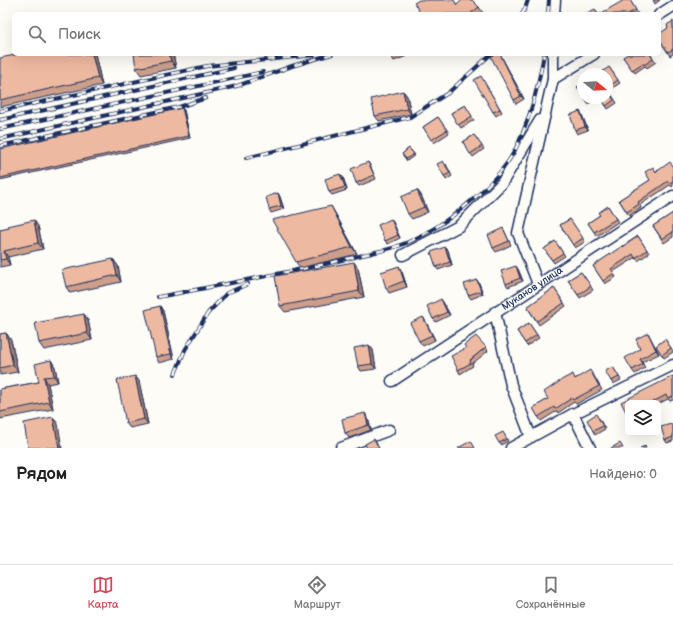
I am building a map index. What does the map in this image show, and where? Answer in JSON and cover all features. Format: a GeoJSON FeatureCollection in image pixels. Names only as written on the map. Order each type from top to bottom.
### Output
{"type":"FeatureCollection","features":[{"type":"Feature","properties":{"kind":"street"},"geometry":{"type":"LineString","coordinates":[[554,12],[555,0]]}},
{"type":"Feature","properties":{"kind":"street"},"geometry":{"type":"LineString","coordinates":[[661,14],[673,6]]}},
{"type":"Feature","properties":{"kind":"street"},"geometry":{"type":"LineString","coordinates":[[538,284],[518,233],[553,79],[553,56]]}},
{"type":"Feature","properties":{"kind":"street"},"geometry":{"type":"LineString","coordinates":[[553,79],[591,56]]}},
{"type":"Feature","properties":{"kind":"street"},"geometry":{"type":"LineString","coordinates":[[403,255],[459,226],[502,183],[546,111]]}},
{"type":"Feature","properties":{"kind":"street","name":"Муканов улица"},"geometry":{"type":"LineString","coordinates":[[392,381],[673,196]]}},
{"type":"Feature","properties":{"kind":"street"},"geometry":{"type":"LineString","coordinates":[[495,312],[511,385],[531,437]]}},
{"type":"Feature","properties":{"kind":"street"},"geometry":{"type":"LineString","coordinates":[[511,448],[572,414],[673,364]]}},
{"type":"Feature","properties":{"kind":"street"},"geometry":{"type":"LineString","coordinates":[[572,414],[590,448]]}},
{"type":"Feature","properties":{"kind":"street"},"geometry":{"type":"LineString","coordinates":[[341,448],[389,430]]}},
{"type":"Feature","properties":{"kind":"building"},"geometry":{"type":"Polygon","coordinates":[[[419,0],[454,0],[457,5],[462,0],[472,0],[479,7],[473,12],[420,12],[414,3],[419,0]]]}},
{"type":"Feature","properties":{"kind":"building"},"geometry":{"type":"Polygon","coordinates":[[[624,0],[630,0],[636,10],[632,12],[603,12],[624,0]]]}},
{"type":"Feature","properties":{"kind":"building"},"geometry":{"type":"Polygon","coordinates":[[[595,9],[597,12],[589,12],[595,9]]]}},
{"type":"Feature","properties":{"kind":"building"},"geometry":{"type":"Polygon","coordinates":[[[673,21],[673,49],[668,52],[661,42],[661,33],[668,28],[667,25],[673,21]]]}},
{"type":"Feature","properties":{"kind":"building"},"geometry":{"type":"Polygon","coordinates":[[[12,56],[92,56],[98,78],[0,100],[0,58],[12,56]]]}},
{"type":"Feature","properties":{"kind":"building"},"geometry":{"type":"Polygon","coordinates":[[[134,56],[170,56],[171,61],[136,68],[134,56]]]}},
{"type":"Feature","properties":{"kind":"building"},"geometry":{"type":"Polygon","coordinates":[[[501,56],[521,96],[514,100],[491,57],[501,56]]]}},
{"type":"Feature","properties":{"kind":"building"},"geometry":{"type":"Polygon","coordinates":[[[651,56],[653,59],[632,70],[623,57],[651,56]]]}},
{"type":"Feature","properties":{"kind":"building"},"geometry":{"type":"Polygon","coordinates":[[[613,73],[618,80],[613,83],[613,73]]]}},
{"type":"Feature","properties":{"kind":"building"},"geometry":{"type":"Polygon","coordinates":[[[481,76],[500,109],[493,112],[474,80],[481,76]]]}},
{"type":"Feature","properties":{"kind":"building"},"geometry":{"type":"Polygon","coordinates":[[[403,91],[407,109],[375,116],[371,99],[403,91]]]}},
{"type":"Feature","properties":{"kind":"building"},"geometry":{"type":"Polygon","coordinates":[[[465,105],[472,116],[458,125],[451,113],[465,105]]]}},
{"type":"Feature","properties":{"kind":"building"},"geometry":{"type":"Polygon","coordinates":[[[182,108],[189,136],[0,178],[0,149],[182,108]]]}},
{"type":"Feature","properties":{"kind":"building"},"geometry":{"type":"Polygon","coordinates":[[[580,111],[585,127],[575,130],[570,115],[580,111]]]}},
{"type":"Feature","properties":{"kind":"building"},"geometry":{"type":"Polygon","coordinates":[[[438,117],[447,130],[431,140],[423,127],[438,117]]]}},
{"type":"Feature","properties":{"kind":"building"},"geometry":{"type":"Polygon","coordinates":[[[474,135],[482,146],[470,154],[463,142],[474,135]]]}},
{"type":"Feature","properties":{"kind":"building"},"geometry":{"type":"Polygon","coordinates":[[[409,148],[414,154],[406,159],[402,154],[409,148]]]}},
{"type":"Feature","properties":{"kind":"building"},"geometry":{"type":"Polygon","coordinates":[[[443,161],[450,173],[444,176],[437,164],[443,161]]]}},
{"type":"Feature","properties":{"kind":"building"},"geometry":{"type":"Polygon","coordinates":[[[368,162],[374,175],[356,183],[351,169],[368,162]]]}},
{"type":"Feature","properties":{"kind":"building"},"geometry":{"type":"Polygon","coordinates":[[[670,162],[673,166],[673,181],[669,183],[668,181],[638,202],[639,204],[627,212],[619,200],[650,180],[645,172],[653,167],[656,172],[670,162]]]}},
{"type":"Feature","properties":{"kind":"building"},"geometry":{"type":"Polygon","coordinates":[[[340,174],[345,187],[329,192],[325,179],[340,174]]]}},
{"type":"Feature","properties":{"kind":"building"},"geometry":{"type":"Polygon","coordinates":[[[417,190],[424,207],[408,214],[401,197],[417,190]]]}},
{"type":"Feature","properties":{"kind":"building"},"geometry":{"type":"Polygon","coordinates":[[[278,193],[281,206],[269,209],[266,197],[278,193]]]}},
{"type":"Feature","properties":{"kind":"building"},"geometry":{"type":"Polygon","coordinates":[[[331,206],[352,247],[296,262],[272,220],[331,206]]]}},
{"type":"Feature","properties":{"kind":"building"},"geometry":{"type":"Polygon","coordinates":[[[608,206],[616,219],[594,232],[588,223],[600,215],[598,213],[608,206]]]}},
{"type":"Feature","properties":{"kind":"building"},"geometry":{"type":"Polygon","coordinates":[[[673,213],[673,232],[662,239],[653,226],[673,213]]]}},
{"type":"Feature","properties":{"kind":"building"},"geometry":{"type":"Polygon","coordinates":[[[391,219],[398,235],[385,241],[378,225],[391,219]]]}},
{"type":"Feature","properties":{"kind":"building"},"geometry":{"type":"Polygon","coordinates":[[[570,219],[583,238],[573,245],[560,225],[570,219]]]}},
{"type":"Feature","properties":{"kind":"building"},"geometry":{"type":"Polygon","coordinates":[[[34,220],[38,243],[4,251],[6,259],[0,260],[0,230],[9,228],[8,226],[34,220]]]}},
{"type":"Feature","properties":{"kind":"building"},"geometry":{"type":"Polygon","coordinates":[[[503,228],[509,241],[493,248],[488,235],[503,228]]]}},
{"type":"Feature","properties":{"kind":"building"},"geometry":{"type":"Polygon","coordinates":[[[638,236],[647,250],[635,258],[633,254],[611,269],[614,273],[603,281],[593,266],[638,236]]]}},
{"type":"Feature","properties":{"kind":"building"},"geometry":{"type":"Polygon","coordinates":[[[555,241],[563,253],[552,260],[544,249],[555,241]]]}},
{"type":"Feature","properties":{"kind":"building"},"geometry":{"type":"Polygon","coordinates":[[[445,247],[450,262],[436,267],[431,252],[445,247]]]}},
{"type":"Feature","properties":{"kind":"building"},"geometry":{"type":"Polygon","coordinates":[[[113,259],[117,275],[66,287],[62,270],[113,259]]]}},
{"type":"Feature","properties":{"kind":"building"},"geometry":{"type":"Polygon","coordinates":[[[354,262],[359,291],[280,306],[275,276],[354,262]]]}},
{"type":"Feature","properties":{"kind":"building"},"geometry":{"type":"Polygon","coordinates":[[[399,266],[404,281],[386,288],[381,272],[399,266]]]}},
{"type":"Feature","properties":{"kind":"building"},"geometry":{"type":"Polygon","coordinates":[[[516,266],[520,278],[506,284],[501,271],[516,266]]]}},
{"type":"Feature","properties":{"kind":"building"},"geometry":{"type":"Polygon","coordinates":[[[581,272],[591,286],[578,295],[568,280],[581,272]]]}},
{"type":"Feature","properties":{"kind":"building"},"geometry":{"type":"Polygon","coordinates":[[[477,280],[481,291],[468,295],[464,284],[477,280]]]}},
{"type":"Feature","properties":{"kind":"building"},"geometry":{"type":"Polygon","coordinates":[[[554,288],[564,303],[537,321],[527,307],[554,288]]]}},
{"type":"Feature","properties":{"kind":"building"},"geometry":{"type":"Polygon","coordinates":[[[441,299],[447,312],[433,319],[427,306],[441,299]]]}},
{"type":"Feature","properties":{"kind":"building"},"geometry":{"type":"Polygon","coordinates":[[[160,306],[171,354],[156,357],[145,310],[160,306]]]}},
{"type":"Feature","properties":{"kind":"building"},"geometry":{"type":"Polygon","coordinates":[[[84,314],[87,333],[39,343],[35,323],[84,314]]]}},
{"type":"Feature","properties":{"kind":"building"},"geometry":{"type":"Polygon","coordinates":[[[423,317],[432,335],[419,341],[410,323],[423,317]]]}},
{"type":"Feature","properties":{"kind":"building"},"geometry":{"type":"Polygon","coordinates":[[[529,323],[537,335],[525,343],[517,331],[529,323]]]}},
{"type":"Feature","properties":{"kind":"building"},"geometry":{"type":"Polygon","coordinates":[[[6,333],[13,365],[0,368],[0,334],[6,333]]]}},
{"type":"Feature","properties":{"kind":"building"},"geometry":{"type":"Polygon","coordinates":[[[648,333],[656,350],[640,359],[643,364],[632,370],[625,358],[640,349],[636,339],[648,333]]]}},
{"type":"Feature","properties":{"kind":"building"},"geometry":{"type":"Polygon","coordinates":[[[476,336],[486,347],[470,360],[471,363],[458,370],[451,356],[466,348],[464,345],[476,336]]]}},
{"type":"Feature","properties":{"kind":"building"},"geometry":{"type":"Polygon","coordinates":[[[665,339],[671,348],[662,355],[656,346],[665,339]]]}},
{"type":"Feature","properties":{"kind":"building"},"geometry":{"type":"Polygon","coordinates":[[[369,345],[372,364],[358,366],[354,348],[369,345]]]}},
{"type":"Feature","properties":{"kind":"building"},"geometry":{"type":"Polygon","coordinates":[[[51,360],[54,376],[44,377],[49,402],[0,412],[0,389],[39,382],[35,364],[51,360]]]}},
{"type":"Feature","properties":{"kind":"building"},"geometry":{"type":"Polygon","coordinates":[[[613,367],[619,377],[611,381],[605,371],[613,367]]]}},
{"type":"Feature","properties":{"kind":"building"},"geometry":{"type":"Polygon","coordinates":[[[590,370],[599,386],[573,400],[572,398],[555,409],[554,407],[538,417],[533,408],[548,399],[544,392],[573,374],[575,379],[590,370]]]}},
{"type":"Feature","properties":{"kind":"building"},"geometry":{"type":"Polygon","coordinates":[[[135,376],[144,419],[126,423],[117,380],[135,376]]]}},
{"type":"Feature","properties":{"kind":"building"},"geometry":{"type":"Polygon","coordinates":[[[673,376],[673,396],[668,398],[666,395],[657,400],[625,400],[673,376]]]}},
{"type":"Feature","properties":{"kind":"building"},"geometry":{"type":"Polygon","coordinates":[[[625,400],[625,410],[621,402],[625,400]]]}},
{"type":"Feature","properties":{"kind":"building"},"geometry":{"type":"Polygon","coordinates":[[[365,413],[368,425],[345,433],[342,419],[365,413]]]}},
{"type":"Feature","properties":{"kind":"building"},"geometry":{"type":"Polygon","coordinates":[[[596,414],[603,426],[593,431],[587,420],[596,414]]]}},
{"type":"Feature","properties":{"kind":"building"},"geometry":{"type":"Polygon","coordinates":[[[53,417],[59,448],[28,448],[24,423],[53,417]]]}},
{"type":"Feature","properties":{"kind":"building"},"geometry":{"type":"Polygon","coordinates":[[[671,424],[673,428],[673,437],[665,440],[661,427],[671,424]]]}},
{"type":"Feature","properties":{"kind":"building"},"geometry":{"type":"Polygon","coordinates":[[[503,432],[507,439],[499,443],[495,436],[503,432]]]}},
{"type":"Feature","properties":{"kind":"building"},"geometry":{"type":"Polygon","coordinates":[[[374,439],[379,448],[367,448],[365,444],[374,439]]]}},
{"type":"Feature","properties":{"kind":"building"},"geometry":{"type":"Polygon","coordinates":[[[471,441],[475,448],[458,448],[471,441]]]}},
{"type":"Feature","properties":{"kind":"building"},"geometry":{"type":"Polygon","coordinates":[[[620,443],[623,448],[611,448],[620,443]]]}},
{"type":"Feature","properties":{"kind":"railway"},"geometry":{"type":"LineString","coordinates":[[523,12],[528,0]]}},
{"type":"Feature","properties":{"kind":"railway"},"geometry":{"type":"LineString","coordinates":[[548,12],[549,0]]}},
{"type":"Feature","properties":{"kind":"railway"},"geometry":{"type":"LineString","coordinates":[[0,111],[207,66],[304,56]]}},
{"type":"Feature","properties":{"kind":"railway"},"geometry":{"type":"LineString","coordinates":[[0,139],[237,86],[292,66],[325,56]]}},
{"type":"Feature","properties":{"kind":"railway"},"geometry":{"type":"LineString","coordinates":[[246,158],[410,117],[448,93],[489,56]]}},
{"type":"Feature","properties":{"kind":"railway"},"geometry":{"type":"LineString","coordinates":[[158,297],[316,266],[382,251],[413,240],[430,231],[463,208],[479,194],[505,166],[514,152],[525,128],[533,104],[544,56]]}},
{"type":"Feature","properties":{"kind":"railway"},"geometry":{"type":"LineString","coordinates":[[0,120],[234,68]]}},
{"type":"Feature","properties":{"kind":"railway"},"geometry":{"type":"LineString","coordinates":[[0,129],[263,72]]}},
{"type":"Feature","properties":{"kind":"railway"},"geometry":{"type":"LineString","coordinates":[[0,146],[179,107],[206,98]]}},
{"type":"Feature","properties":{"kind":"railway"},"geometry":{"type":"LineString","coordinates":[[175,374],[185,350],[208,313],[227,293],[248,284]]}}]}
